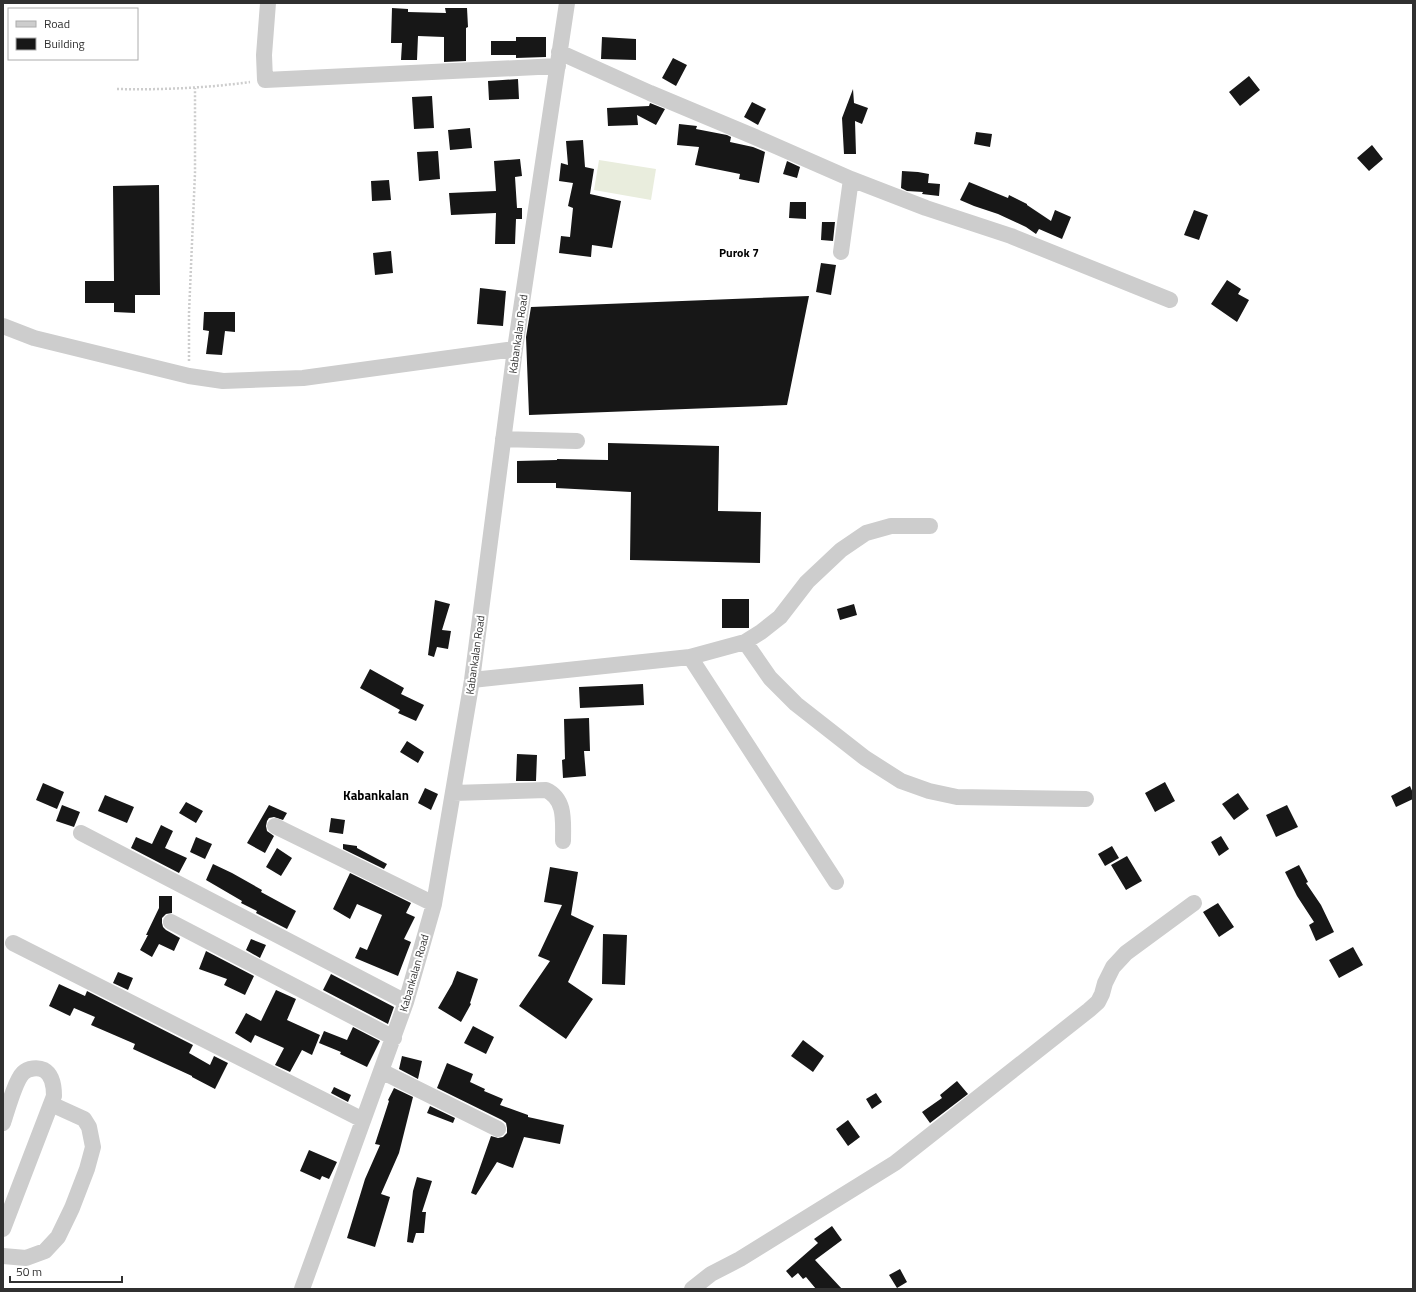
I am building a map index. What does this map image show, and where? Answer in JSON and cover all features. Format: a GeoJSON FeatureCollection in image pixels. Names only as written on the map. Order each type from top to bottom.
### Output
{"type":"FeatureCollection","features":[{"type":"Feature","properties":{"kind":"street"},"geometry":{"type":"LineString","coordinates":[[268,3],[264,55],[265,80],[558,59],[650,93],[851,179],[926,208],[1011,236],[1170,300]]}},
{"type":"Feature","properties":{"kind":"street","name":"Kabankalan Road"},"geometry":{"type":"LineString","coordinates":[[302,1289],[394,1038],[406,1002],[434,904],[472,680],[515,350],[567,3]]}},
{"type":"Feature","properties":{"kind":"street"},"geometry":{"type":"LineString","coordinates":[[841,252],[851,179]]}},
{"type":"Feature","properties":{"kind":"street"},"geometry":{"type":"LineString","coordinates":[[3,326],[34,338],[189,376],[223,381],[303,378],[515,350]]}},
{"type":"Feature","properties":{"kind":"street"},"geometry":{"type":"LineString","coordinates":[[503,439],[577,441]]}},
{"type":"Feature","properties":{"kind":"street"},"geometry":{"type":"LineString","coordinates":[[472,680],[690,657],[745,642],[780,617],[807,582],[841,550],[866,533],[890,526],[930,526]]}},
{"type":"Feature","properties":{"kind":"street"},"geometry":{"type":"LineString","coordinates":[[745,642],[770,678],[796,704],[865,758],[901,781],[929,791],[956,798],[1086,799]]}},
{"type":"Feature","properties":{"kind":"street"},"geometry":{"type":"LineString","coordinates":[[690,657],[836,882]]}},
{"type":"Feature","properties":{"kind":"street"},"geometry":{"type":"LineString","coordinates":[[453,793],[546,790],[553,793],[563,812],[563,841]]}},
{"type":"Feature","properties":{"kind":"street"},"geometry":{"type":"LineString","coordinates":[[275,826],[434,904]]}},
{"type":"Feature","properties":{"kind":"street"},"geometry":{"type":"LineString","coordinates":[[81,833],[406,1002]]}},
{"type":"Feature","properties":{"kind":"street"},"geometry":{"type":"LineString","coordinates":[[692,1289],[711,1274],[740,1259],[896,1163],[1089,1010],[1098,1002],[1113,967],[1126,954],[1194,903]]}},
{"type":"Feature","properties":{"kind":"street"},"geometry":{"type":"LineString","coordinates":[[171,922],[394,1038]]}},
{"type":"Feature","properties":{"kind":"street"},"geometry":{"type":"LineString","coordinates":[[13,943],[363,1120]]}},
{"type":"Feature","properties":{"kind":"street"},"geometry":{"type":"LineString","coordinates":[[3,1122],[18,1081],[23,1073],[29,1069],[36,1068],[44,1070],[51,1077],[54,1087],[54,1096],[3,1229]]}},
{"type":"Feature","properties":{"kind":"street"},"geometry":{"type":"LineString","coordinates":[[381,1070],[498,1129]]}},
{"type":"Feature","properties":{"kind":"street"},"geometry":{"type":"LineString","coordinates":[[3,1256],[26,1258],[45,1251],[58,1237],[72,1208],[87,1168],[93,1147],[89,1127],[84,1119],[51,1104]]}},
{"type":"Feature","properties":{"kind":"path"},"geometry":{"type":"LineString","coordinates":[[117,89],[156,90],[195,88],[265,80]]}},
{"type":"Feature","properties":{"kind":"path"},"geometry":{"type":"LineString","coordinates":[[189,376],[189,306],[195,173],[195,88]]}},
{"type":"Feature","properties":{"kind":"green space"},"geometry":{"type":"Polygon","coordinates":[[[599,160],[656,169],[651,200],[594,190],[599,160]]]}},
{"type":"Feature","properties":{"kind":"building"},"geometry":{"type":"Polygon","coordinates":[[[392,8],[408,9],[408,12],[446,13],[445,8],[467,8],[468,27],[466,28],[466,61],[444,62],[444,37],[418,36],[417,60],[401,60],[402,43],[391,43],[392,8]]]}},
{"type":"Feature","properties":{"kind":"building"},"geometry":{"type":"Polygon","coordinates":[[[516,37],[546,37],[546,57],[516,58],[516,55],[491,55],[491,41],[516,41],[516,37]]]}},
{"type":"Feature","properties":{"kind":"building"},"geometry":{"type":"Polygon","coordinates":[[[602,37],[636,39],[636,60],[601,59],[602,37]]]}},
{"type":"Feature","properties":{"kind":"building"},"geometry":{"type":"Polygon","coordinates":[[[673,58],[687,65],[676,86],[662,78],[673,58]]]}},
{"type":"Feature","properties":{"kind":"building"},"geometry":{"type":"Polygon","coordinates":[[[1249,76],[1260,90],[1240,106],[1229,92],[1249,76]]]}},
{"type":"Feature","properties":{"kind":"building"},"geometry":{"type":"Polygon","coordinates":[[[518,79],[519,99],[489,100],[488,81],[518,79]]]}},
{"type":"Feature","properties":{"kind":"building"},"geometry":{"type":"Polygon","coordinates":[[[853,89],[854,103],[868,108],[862,124],[855,121],[856,154],[844,154],[842,118],[853,89]]]}},
{"type":"Feature","properties":{"kind":"building"},"geometry":{"type":"Polygon","coordinates":[[[432,96],[434,128],[414,129],[412,97],[432,96]]]}},
{"type":"Feature","properties":{"kind":"building"},"geometry":{"type":"Polygon","coordinates":[[[752,102],[766,109],[758,125],[744,117],[752,102]]]}},
{"type":"Feature","properties":{"kind":"building"},"geometry":{"type":"Polygon","coordinates":[[[650,103],[665,109],[656,125],[637,115],[638,125],[608,126],[607,108],[649,106],[650,103]]]}},
{"type":"Feature","properties":{"kind":"building"},"geometry":{"type":"Polygon","coordinates":[[[679,124],[697,126],[696,129],[727,135],[731,137],[730,142],[753,147],[765,152],[759,183],[739,179],[740,174],[695,165],[699,147],[677,145],[679,124]]]}},
{"type":"Feature","properties":{"kind":"building"},"geometry":{"type":"Polygon","coordinates":[[[470,128],[472,148],[450,150],[448,130],[470,128]]]}},
{"type":"Feature","properties":{"kind":"building"},"geometry":{"type":"Polygon","coordinates":[[[976,132],[992,134],[990,147],[974,144],[976,132]]]}},
{"type":"Feature","properties":{"kind":"building"},"geometry":{"type":"Polygon","coordinates":[[[583,140],[585,167],[594,169],[590,194],[621,201],[612,248],[592,245],[591,257],[559,253],[561,236],[570,237],[573,208],[568,206],[573,183],[559,181],[561,163],[568,165],[566,141],[583,140]]]}},
{"type":"Feature","properties":{"kind":"building"},"geometry":{"type":"Polygon","coordinates":[[[1372,145],[1383,159],[1369,171],[1357,158],[1372,145]]]}},
{"type":"Feature","properties":{"kind":"building"},"geometry":{"type":"Polygon","coordinates":[[[438,151],[440,179],[419,181],[417,152],[438,151]]]}},
{"type":"Feature","properties":{"kind":"building"},"geometry":{"type":"Polygon","coordinates":[[[520,159],[522,176],[515,177],[517,208],[522,208],[522,219],[516,219],[515,244],[495,244],[496,213],[451,215],[449,193],[496,191],[494,161],[520,159]]]}},
{"type":"Feature","properties":{"kind":"building"},"geometry":{"type":"Polygon","coordinates":[[[787,161],[800,167],[797,178],[783,174],[787,161]]]}},
{"type":"Feature","properties":{"kind":"building"},"geometry":{"type":"Polygon","coordinates":[[[902,171],[929,174],[928,183],[940,184],[939,196],[922,194],[923,192],[907,191],[901,188],[902,171]]]}},
{"type":"Feature","properties":{"kind":"building"},"geometry":{"type":"Polygon","coordinates":[[[389,180],[391,200],[372,201],[371,181],[389,180]]]}},
{"type":"Feature","properties":{"kind":"building"},"geometry":{"type":"Polygon","coordinates":[[[969,182],[1008,198],[1009,195],[1027,204],[1051,221],[1055,210],[1071,217],[1062,239],[1039,229],[1036,234],[1026,227],[998,214],[960,200],[969,182]]]}},
{"type":"Feature","properties":{"kind":"building"},"geometry":{"type":"Polygon","coordinates":[[[159,185],[160,295],[135,295],[135,313],[114,312],[114,303],[85,303],[85,281],[114,281],[113,186],[159,185]]]}},
{"type":"Feature","properties":{"kind":"building"},"geometry":{"type":"Polygon","coordinates":[[[790,202],[806,202],[806,219],[789,218],[790,202]]]}},
{"type":"Feature","properties":{"kind":"building"},"geometry":{"type":"Polygon","coordinates":[[[1194,210],[1208,215],[1199,240],[1184,235],[1194,210]]]}},
{"type":"Feature","properties":{"kind":"building"},"geometry":{"type":"Polygon","coordinates":[[[822,222],[835,222],[833,241],[821,240],[822,222]]]}},
{"type":"Feature","properties":{"kind":"building"},"geometry":{"type":"Polygon","coordinates":[[[391,251],[393,273],[375,275],[373,253],[391,251]]]}},
{"type":"Feature","properties":{"kind":"building"},"geometry":{"type":"Polygon","coordinates":[[[821,263],[836,265],[831,295],[816,292],[821,263]]]}},
{"type":"Feature","properties":{"kind":"building"},"geometry":{"type":"Polygon","coordinates":[[[1227,280],[1241,289],[1238,294],[1249,300],[1237,322],[1211,304],[1227,280]]]}},
{"type":"Feature","properties":{"kind":"building"},"geometry":{"type":"Polygon","coordinates":[[[480,288],[506,291],[503,326],[477,324],[480,288]]]}},
{"type":"Feature","properties":{"kind":"building"},"geometry":{"type":"Polygon","coordinates":[[[809,296],[787,405],[529,415],[526,337],[531,307],[809,296]]]}},
{"type":"Feature","properties":{"kind":"building"},"geometry":{"type":"Polygon","coordinates":[[[204,312],[235,312],[235,332],[225,331],[222,355],[206,354],[209,331],[203,330],[204,312]]]}},
{"type":"Feature","properties":{"kind":"building"},"geometry":{"type":"Polygon","coordinates":[[[608,443],[719,446],[718,511],[761,512],[760,563],[630,560],[631,492],[556,488],[556,483],[517,483],[517,461],[557,459],[608,460],[608,443]]]}},
{"type":"Feature","properties":{"kind":"building"},"geometry":{"type":"Polygon","coordinates":[[[722,599],[749,599],[749,628],[722,628],[722,599]]]}},
{"type":"Feature","properties":{"kind":"building"},"geometry":{"type":"Polygon","coordinates":[[[435,600],[450,604],[442,630],[451,631],[448,649],[437,647],[434,657],[428,655],[435,600]]]}},
{"type":"Feature","properties":{"kind":"building"},"geometry":{"type":"Polygon","coordinates":[[[854,604],[857,615],[840,620],[837,609],[854,604]]]}},
{"type":"Feature","properties":{"kind":"building"},"geometry":{"type":"Polygon","coordinates":[[[370,669],[404,688],[401,694],[424,705],[416,721],[398,713],[400,710],[360,688],[370,669]]]}},
{"type":"Feature","properties":{"kind":"building"},"geometry":{"type":"Polygon","coordinates":[[[643,684],[644,705],[580,708],[579,687],[643,684]]]}},
{"type":"Feature","properties":{"kind":"building"},"geometry":{"type":"Polygon","coordinates":[[[589,718],[590,751],[584,751],[586,776],[563,778],[562,760],[565,759],[564,719],[589,718]]]}},
{"type":"Feature","properties":{"kind":"building"},"geometry":{"type":"Polygon","coordinates":[[[407,741],[424,752],[418,763],[400,752],[407,741]]]}},
{"type":"Feature","properties":{"kind":"building"},"geometry":{"type":"Polygon","coordinates":[[[517,754],[537,755],[536,781],[516,781],[517,754]]]}},
{"type":"Feature","properties":{"kind":"building"},"geometry":{"type":"Polygon","coordinates":[[[1165,782],[1175,801],[1155,812],[1145,793],[1165,782]]]}},
{"type":"Feature","properties":{"kind":"building"},"geometry":{"type":"Polygon","coordinates":[[[43,783],[64,792],[57,809],[36,800],[43,783]]]}},
{"type":"Feature","properties":{"kind":"building"},"geometry":{"type":"Polygon","coordinates":[[[1410,786],[1413,793],[1413,799],[1396,807],[1391,796],[1410,786]]]}},
{"type":"Feature","properties":{"kind":"building"},"geometry":{"type":"Polygon","coordinates":[[[425,788],[438,794],[431,810],[418,803],[425,788]]]}},
{"type":"Feature","properties":{"kind":"building"},"geometry":{"type":"Polygon","coordinates":[[[1238,793],[1249,809],[1234,820],[1222,804],[1238,793]]]}},
{"type":"Feature","properties":{"kind":"building"},"geometry":{"type":"Polygon","coordinates":[[[105,795],[134,807],[127,823],[98,811],[105,795]]]}},
{"type":"Feature","properties":{"kind":"building"},"geometry":{"type":"Polygon","coordinates":[[[186,802],[203,811],[196,823],[179,813],[186,802]]]}},
{"type":"Feature","properties":{"kind":"building"},"geometry":{"type":"Polygon","coordinates":[[[62,805],[80,812],[74,827],[56,821],[62,805]]]}},
{"type":"Feature","properties":{"kind":"building"},"geometry":{"type":"Polygon","coordinates":[[[269,805],[287,813],[283,820],[274,817],[269,818],[267,821],[267,831],[274,836],[265,853],[247,843],[269,805]]]}},
{"type":"Feature","properties":{"kind":"building"},"geometry":{"type":"Polygon","coordinates":[[[1287,805],[1298,827],[1276,837],[1266,815],[1287,805]]]}},
{"type":"Feature","properties":{"kind":"building"},"geometry":{"type":"Polygon","coordinates":[[[331,818],[345,820],[343,834],[329,832],[331,818]]]}},
{"type":"Feature","properties":{"kind":"building"},"geometry":{"type":"Polygon","coordinates":[[[161,825],[173,831],[165,848],[187,858],[179,873],[131,848],[136,837],[152,844],[161,825]]]}},
{"type":"Feature","properties":{"kind":"building"},"geometry":{"type":"Polygon","coordinates":[[[1221,836],[1229,849],[1219,856],[1211,842],[1221,836]]]}},
{"type":"Feature","properties":{"kind":"building"},"geometry":{"type":"Polygon","coordinates":[[[196,837],[212,844],[205,859],[190,852],[196,837]]]}},
{"type":"Feature","properties":{"kind":"building"},"geometry":{"type":"Polygon","coordinates":[[[343,844],[357,846],[357,848],[387,864],[384,869],[343,849],[343,844]]]}},
{"type":"Feature","properties":{"kind":"building"},"geometry":{"type":"Polygon","coordinates":[[[1112,846],[1119,858],[1105,866],[1098,854],[1112,846]]]}},
{"type":"Feature","properties":{"kind":"building"},"geometry":{"type":"Polygon","coordinates":[[[277,848],[292,858],[281,876],[266,867],[277,848]]]}},
{"type":"Feature","properties":{"kind":"building"},"geometry":{"type":"Polygon","coordinates":[[[1127,856],[1142,881],[1126,890],[1111,865],[1127,856]]]}},
{"type":"Feature","properties":{"kind":"building"},"geometry":{"type":"Polygon","coordinates":[[[213,864],[232,873],[262,890],[261,892],[296,911],[287,929],[256,913],[257,911],[241,903],[242,901],[206,880],[213,864]]]}},
{"type":"Feature","properties":{"kind":"building"},"geometry":{"type":"Polygon","coordinates":[[[1299,865],[1308,882],[1306,883],[1321,905],[1334,932],[1316,941],[1309,925],[1314,922],[1297,896],[1285,872],[1299,865]]]}},
{"type":"Feature","properties":{"kind":"building"},"geometry":{"type":"Polygon","coordinates":[[[550,867],[578,872],[571,915],[594,926],[568,982],[593,999],[566,1039],[519,1006],[550,961],[538,956],[562,905],[544,902],[550,867]]]}},
{"type":"Feature","properties":{"kind":"building"},"geometry":{"type":"Polygon","coordinates":[[[350,873],[411,903],[406,913],[415,917],[404,939],[411,942],[398,976],[355,958],[360,947],[367,950],[382,915],[357,904],[350,919],[333,909],[350,873]]]}},
{"type":"Feature","properties":{"kind":"building"},"geometry":{"type":"Polygon","coordinates":[[[159,896],[172,896],[172,913],[166,914],[162,918],[162,923],[166,930],[180,938],[174,951],[159,944],[152,957],[140,950],[159,908],[159,896]]]}},
{"type":"Feature","properties":{"kind":"building"},"geometry":{"type":"Polygon","coordinates":[[[1218,903],[1234,927],[1219,937],[1203,912],[1218,903]]]}},
{"type":"Feature","properties":{"kind":"building"},"geometry":{"type":"Polygon","coordinates":[[[603,934],[627,935],[625,985],[602,984],[603,934]]]}},
{"type":"Feature","properties":{"kind":"building"},"geometry":{"type":"Polygon","coordinates":[[[251,939],[266,945],[260,958],[246,950],[251,939]]]}},
{"type":"Feature","properties":{"kind":"building"},"geometry":{"type":"Polygon","coordinates":[[[1353,947],[1363,965],[1339,978],[1329,960],[1353,947]]]}},
{"type":"Feature","properties":{"kind":"building"},"geometry":{"type":"Polygon","coordinates":[[[206,951],[254,976],[245,995],[224,985],[227,979],[199,969],[206,951]]]}},
{"type":"Feature","properties":{"kind":"building"},"geometry":{"type":"Polygon","coordinates":[[[457,971],[478,979],[470,1003],[471,1004],[461,1022],[438,1008],[452,984],[457,971]]]}},
{"type":"Feature","properties":{"kind":"building"},"geometry":{"type":"Polygon","coordinates":[[[118,972],[133,978],[128,990],[113,983],[118,972]]]}},
{"type":"Feature","properties":{"kind":"building"},"geometry":{"type":"Polygon","coordinates":[[[331,974],[394,1007],[388,1024],[323,990],[331,974]]]}},
{"type":"Feature","properties":{"kind":"building"},"geometry":{"type":"Polygon","coordinates":[[[59,984],[85,996],[87,991],[193,1045],[189,1053],[210,1065],[214,1056],[228,1063],[215,1089],[192,1076],[133,1049],[135,1044],[91,1025],[95,1017],[74,1008],[70,1016],[49,1006],[59,984]]]}},
{"type":"Feature","properties":{"kind":"building"},"geometry":{"type":"Polygon","coordinates":[[[276,990],[296,999],[287,1020],[320,1035],[312,1055],[302,1050],[290,1072],[275,1065],[284,1048],[255,1035],[251,1043],[235,1033],[246,1013],[261,1021],[276,990]]]}},
{"type":"Feature","properties":{"kind":"building"},"geometry":{"type":"Polygon","coordinates":[[[473,1026],[494,1037],[486,1054],[464,1043],[473,1026]]]}},
{"type":"Feature","properties":{"kind":"building"},"geometry":{"type":"Polygon","coordinates":[[[353,1027],[380,1041],[367,1067],[340,1054],[341,1052],[319,1043],[324,1031],[347,1040],[353,1027]]]}},
{"type":"Feature","properties":{"kind":"building"},"geometry":{"type":"Polygon","coordinates":[[[803,1040],[824,1056],[813,1072],[791,1056],[803,1040]]]}},
{"type":"Feature","properties":{"kind":"building"},"geometry":{"type":"Polygon","coordinates":[[[402,1056],[422,1061],[418,1079],[399,1069],[402,1056]]]}},
{"type":"Feature","properties":{"kind":"building"},"geometry":{"type":"Polygon","coordinates":[[[447,1063],[473,1074],[470,1082],[485,1089],[484,1091],[503,1099],[500,1105],[528,1115],[528,1117],[564,1125],[560,1144],[524,1137],[513,1168],[497,1162],[476,1195],[471,1193],[491,1136],[498,1138],[503,1137],[507,1133],[507,1128],[506,1123],[502,1120],[437,1088],[447,1063]]]}},
{"type":"Feature","properties":{"kind":"building"},"geometry":{"type":"Polygon","coordinates":[[[957,1081],[968,1094],[930,1123],[922,1112],[942,1098],[940,1095],[957,1081]]]}},
{"type":"Feature","properties":{"kind":"building"},"geometry":{"type":"Polygon","coordinates":[[[334,1087],[351,1095],[348,1102],[331,1093],[334,1087]]]}},
{"type":"Feature","properties":{"kind":"building"},"geometry":{"type":"Polygon","coordinates":[[[394,1088],[413,1097],[399,1153],[381,1194],[390,1197],[375,1247],[347,1238],[365,1179],[380,1145],[375,1144],[389,1101],[388,1100],[394,1088]]]}},
{"type":"Feature","properties":{"kind":"building"},"geometry":{"type":"Polygon","coordinates":[[[876,1093],[882,1102],[872,1109],[866,1099],[876,1093]]]}},
{"type":"Feature","properties":{"kind":"building"},"geometry":{"type":"Polygon","coordinates":[[[430,1106],[455,1118],[453,1123],[427,1113],[430,1106]]]}},
{"type":"Feature","properties":{"kind":"building"},"geometry":{"type":"Polygon","coordinates":[[[848,1120],[860,1137],[848,1146],[836,1129],[848,1120]]]}},
{"type":"Feature","properties":{"kind":"building"},"geometry":{"type":"Polygon","coordinates":[[[309,1150],[337,1162],[329,1179],[322,1176],[320,1180],[300,1171],[309,1150]]]}},
{"type":"Feature","properties":{"kind":"building"},"geometry":{"type":"Polygon","coordinates":[[[417,1177],[432,1181],[422,1212],[426,1212],[424,1233],[416,1233],[413,1243],[407,1242],[413,1191],[417,1177]]]}},
{"type":"Feature","properties":{"kind":"building"},"geometry":{"type":"Polygon","coordinates":[[[832,1226],[842,1240],[815,1260],[842,1289],[816,1289],[806,1277],[803,1279],[798,1273],[792,1278],[786,1271],[818,1243],[814,1239],[832,1226]]]}},
{"type":"Feature","properties":{"kind":"building"},"geometry":{"type":"Polygon","coordinates":[[[900,1269],[907,1282],[897,1288],[889,1275],[900,1269]]]}},
{"type":"Feature","properties":{"kind":"district","name":"Purok 7"},"geometry":{"type":"Point","coordinates":[739,253]}},
{"type":"Feature","properties":{"kind":"district","name":"Kabankalan"},"geometry":{"type":"Point","coordinates":[376,795]}}]}
